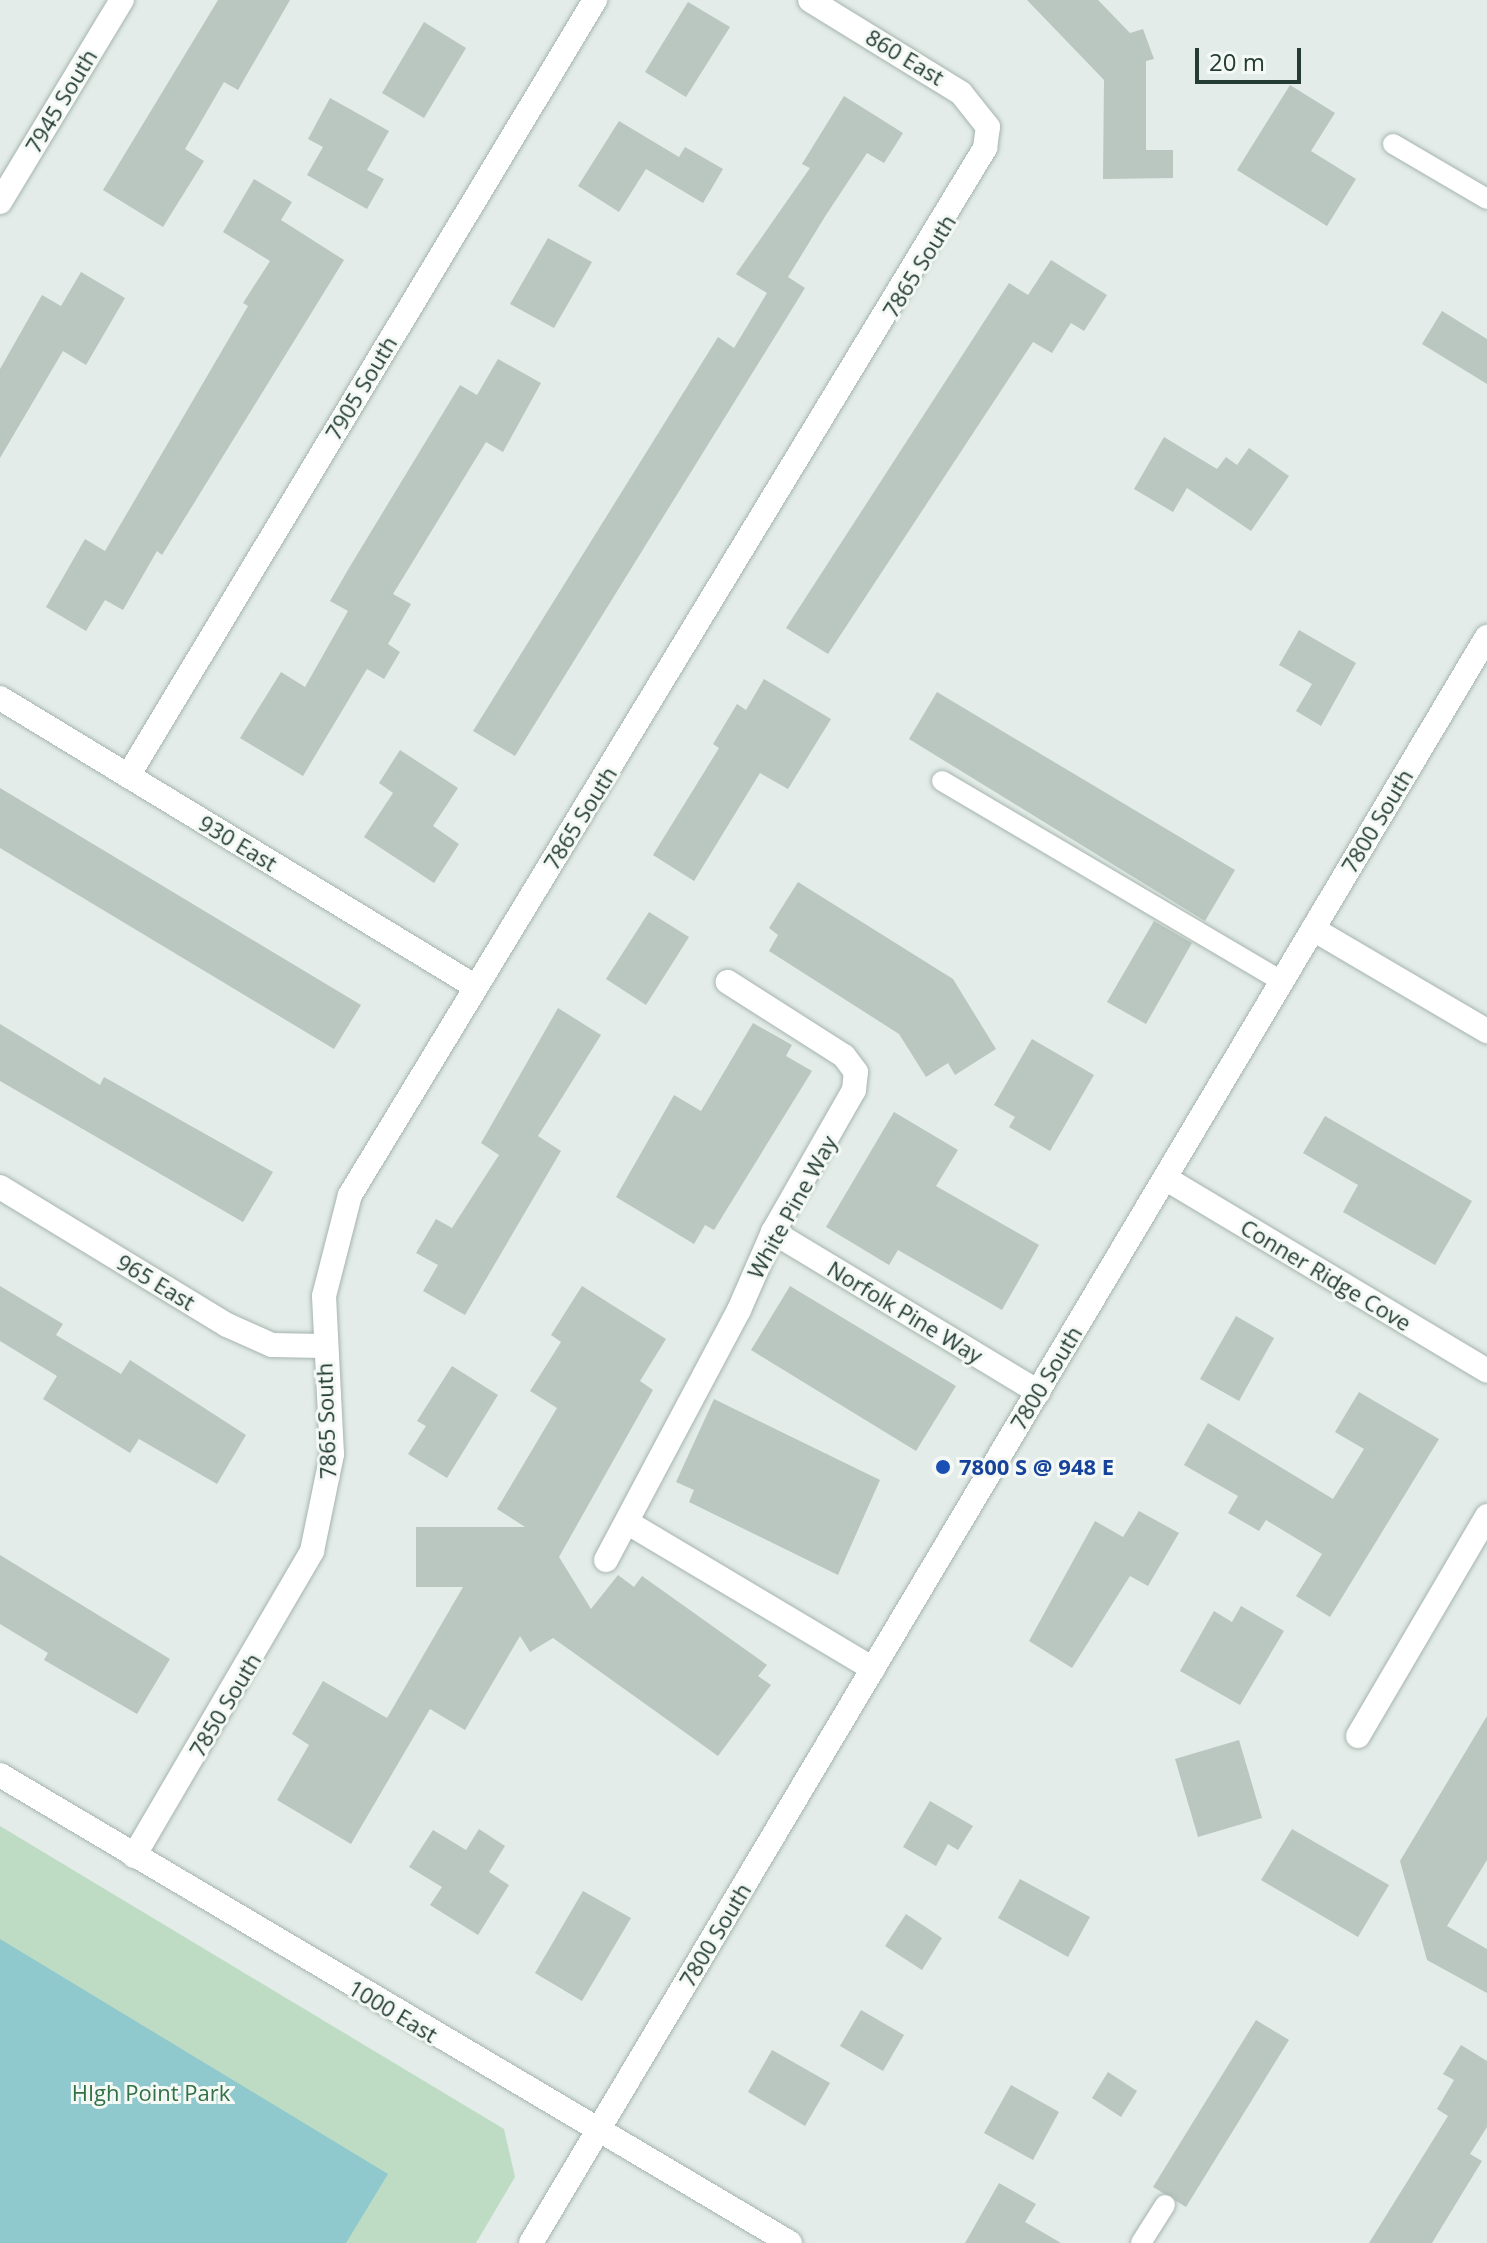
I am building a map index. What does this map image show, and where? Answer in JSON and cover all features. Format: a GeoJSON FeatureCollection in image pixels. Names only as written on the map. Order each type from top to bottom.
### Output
{"type":"FeatureCollection","features":[{"type":"Feature","properties":{"kind":"street","name":"7945 South"},"geometry":{"type":"LineString","coordinates":[[0,202],[122,0]]}},
{"type":"Feature","properties":{"kind":"street","name":"7905 South"},"geometry":{"type":"LineString","coordinates":[[128,776],[595,0]]}},
{"type":"Feature","properties":{"kind":"street","name":"860 East"},"geometry":{"type":"LineString","coordinates":[[810,0],[942,78],[988,127]]}},
{"type":"Feature","properties":{"kind":"street","name":"7865 South"},"geometry":{"type":"LineString","coordinates":[[312,1551],[332,1454],[323,1346],[324,1296],[350,1195],[966,190],[988,127]]}},
{"type":"Feature","properties":{"kind":"street","name":"7800 South"},"geometry":{"type":"LineString","coordinates":[[531,2243],[1487,637]]}},
{"type":"Feature","properties":{"kind":"street","name":"930 East"},"geometry":{"type":"LineString","coordinates":[[0,698],[476,987]]}},
{"type":"Feature","properties":{"kind":"street"},"geometry":{"type":"LineString","coordinates":[[1313,929],[1487,1031]]}},
{"type":"Feature","properties":{"kind":"street","name":"White Pine Way"},"geometry":{"type":"LineString","coordinates":[[606,1560],[630,1524],[773,1232],[846,1110],[856,1072],[829,1044],[728,982]]}},
{"type":"Feature","properties":{"kind":"street","name":"Conner Ridge Cove"},"geometry":{"type":"LineString","coordinates":[[1165,1178],[1487,1371]]}},
{"type":"Feature","properties":{"kind":"street","name":"965 East"},"geometry":{"type":"LineString","coordinates":[[0,1187],[227,1325],[272,1345],[323,1346]]}},
{"type":"Feature","properties":{"kind":"street","name":"Norfolk Pine Way"},"geometry":{"type":"LineString","coordinates":[[773,1232],[1038,1392]]}},
{"type":"Feature","properties":{"kind":"street"},"geometry":{"type":"LineString","coordinates":[[1358,1736],[1487,1516]]}},
{"type":"Feature","properties":{"kind":"street"},"geometry":{"type":"LineString","coordinates":[[630,1524],[873,1669]]}},
{"type":"Feature","properties":{"kind":"street","name":"7850 South"},"geometry":{"type":"LineString","coordinates":[[134,1856],[312,1551]]}},
{"type":"Feature","properties":{"kind":"street","name":"1000 East"},"geometry":{"type":"LineString","coordinates":[[0,1775],[597,2133],[790,2243]]}},
{"type":"Feature","properties":{"kind":"lane"},"geometry":{"type":"LineString","coordinates":[[1393,144],[1487,199]]}},
{"type":"Feature","properties":{"kind":"lane"},"geometry":{"type":"LineString","coordinates":[[942,781],[1282,981]]}},
{"type":"Feature","properties":{"kind":"lane"},"geometry":{"type":"LineString","coordinates":[[1141,2243],[1165,2205]]}},
{"type":"Feature","properties":{"kind":"green space","name":"HIgh Point Park"},"geometry":{"type":"Polygon","coordinates":[[[0,1826],[504,2129],[515,2177],[476,2243],[0,2243],[0,1826]]]}},
{"type":"Feature","properties":{"kind":"water"},"geometry":{"type":"Polygon","coordinates":[[[0,1939],[388,2174],[346,2243],[0,2243],[0,1939]]]}},
{"type":"Feature","properties":{"kind":"building"},"geometry":{"type":"Polygon","coordinates":[[[218,0],[290,0],[238,90],[224,82],[185,149],[204,161],[163,227],[103,190],[218,0]]]}},
{"type":"Feature","properties":{"kind":"building"},"geometry":{"type":"Polygon","coordinates":[[[1027,0],[1098,0],[1130,33],[1143,29],[1154,59],[1146,61],[1146,150],[1173,150],[1173,178],[1103,179],[1104,80],[1027,0]]]}},
{"type":"Feature","properties":{"kind":"building"},"geometry":{"type":"Polygon","coordinates":[[[688,2],[730,27],[686,97],[645,72],[688,2]]]}},
{"type":"Feature","properties":{"kind":"building"},"geometry":{"type":"Polygon","coordinates":[[[424,22],[466,48],[424,118],[382,93],[424,22]]]}},
{"type":"Feature","properties":{"kind":"building"},"geometry":{"type":"Polygon","coordinates":[[[1290,85],[1335,113],[1311,151],[1356,179],[1327,226],[1237,170],[1290,85]]]}},
{"type":"Feature","properties":{"kind":"building"},"geometry":{"type":"Polygon","coordinates":[[[844,96],[903,133],[884,163],[867,153],[826,215],[788,277],[805,288],[515,756],[473,731],[718,337],[734,348],[767,293],[736,274],[810,168],[802,164],[844,96]]]}},
{"type":"Feature","properties":{"kind":"building"},"geometry":{"type":"Polygon","coordinates":[[[330,98],[389,131],[367,170],[384,179],[367,209],[307,175],[323,147],[308,139],[330,98]]]}},
{"type":"Feature","properties":{"kind":"building"},"geometry":{"type":"Polygon","coordinates":[[[619,121],[679,157],[685,147],[723,169],[703,203],[646,169],[619,212],[578,186],[619,121]]]}},
{"type":"Feature","properties":{"kind":"building"},"geometry":{"type":"Polygon","coordinates":[[[254,179],[292,202],[281,220],[344,260],[162,555],[157,551],[123,610],[105,600],[86,631],[46,607],[85,539],[105,551],[248,306],[243,303],[270,261],[223,232],[254,179]]]}},
{"type":"Feature","properties":{"kind":"building"},"geometry":{"type":"Polygon","coordinates":[[[548,238],[592,262],[554,328],[510,304],[548,238]]]}},
{"type":"Feature","properties":{"kind":"building"},"geometry":{"type":"Polygon","coordinates":[[[1051,260],[1107,295],[1084,331],[1071,323],[1052,353],[1033,342],[828,654],[786,628],[1009,283],[1028,295],[1051,260]]]}},
{"type":"Feature","properties":{"kind":"building"},"geometry":{"type":"Polygon","coordinates":[[[81,272],[125,298],[86,365],[63,351],[0,458],[0,369],[42,295],[61,306],[81,272]]]}},
{"type":"Feature","properties":{"kind":"building"},"geometry":{"type":"Polygon","coordinates":[[[1442,311],[1487,339],[1487,384],[1422,344],[1442,311]]]}},
{"type":"Feature","properties":{"kind":"building"},"geometry":{"type":"Polygon","coordinates":[[[498,359],[541,383],[503,452],[486,442],[393,594],[411,604],[388,644],[400,652],[384,679],[367,669],[303,776],[240,738],[281,672],[305,687],[348,611],[330,601],[349,568],[460,385],[477,395],[498,359]]]}},
{"type":"Feature","properties":{"kind":"building"},"geometry":{"type":"Polygon","coordinates":[[[1164,437],[1217,469],[1226,457],[1237,465],[1249,448],[1289,476],[1251,531],[1187,488],[1173,512],[1134,489],[1164,437]]]}},
{"type":"Feature","properties":{"kind":"building"},"geometry":{"type":"Polygon","coordinates":[[[1299,630],[1356,663],[1321,726],[1296,711],[1312,684],[1279,665],[1299,630]]]}},
{"type":"Feature","properties":{"kind":"building"},"geometry":{"type":"Polygon","coordinates":[[[764,679],[831,719],[788,789],[760,773],[694,881],[653,855],[719,748],[713,744],[737,704],[746,710],[764,679]]]}},
{"type":"Feature","properties":{"kind":"building"},"geometry":{"type":"Polygon","coordinates":[[[937,692],[1235,870],[1205,921],[909,739],[937,692]]]}},
{"type":"Feature","properties":{"kind":"building"},"geometry":{"type":"Polygon","coordinates":[[[400,750],[458,788],[433,826],[459,844],[434,883],[364,837],[393,793],[379,783],[400,750]]]}},
{"type":"Feature","properties":{"kind":"building"},"geometry":{"type":"Polygon","coordinates":[[[0,788],[361,1005],[334,1049],[0,848],[0,788]]]}},
{"type":"Feature","properties":{"kind":"building"},"geometry":{"type":"Polygon","coordinates":[[[798,882],[953,979],[996,1049],[955,1075],[948,1063],[926,1077],[899,1034],[769,951],[778,935],[769,928],[798,882]]]}},
{"type":"Feature","properties":{"kind":"building"},"geometry":{"type":"Polygon","coordinates":[[[649,912],[689,937],[646,1005],[606,979],[649,912]]]}},
{"type":"Feature","properties":{"kind":"building"},"geometry":{"type":"Polygon","coordinates":[[[1154,921],[1192,943],[1146,1024],[1107,1002],[1154,921]]]}},
{"type":"Feature","properties":{"kind":"building"},"geometry":{"type":"Polygon","coordinates":[[[558,1008],[601,1035],[538,1136],[561,1151],[465,1315],[423,1291],[438,1265],[416,1253],[436,1219],[452,1228],[499,1155],[481,1143],[558,1008]]]}},
{"type":"Feature","properties":{"kind":"building"},"geometry":{"type":"Polygon","coordinates":[[[753,1023],[792,1045],[786,1056],[812,1071],[714,1230],[705,1225],[694,1244],[616,1197],[674,1095],[701,1111],[753,1023]]]}},
{"type":"Feature","properties":{"kind":"building"},"geometry":{"type":"Polygon","coordinates":[[[0,1024],[100,1085],[104,1077],[273,1172],[243,1222],[0,1081],[0,1024]]]}},
{"type":"Feature","properties":{"kind":"building"},"geometry":{"type":"Polygon","coordinates":[[[1032,1039],[1094,1075],[1050,1151],[1009,1127],[1015,1117],[994,1105],[1032,1039]]]}},
{"type":"Feature","properties":{"kind":"building"},"geometry":{"type":"Polygon","coordinates":[[[894,1112],[958,1150],[936,1186],[1039,1245],[1002,1310],[898,1250],[889,1265],[826,1227],[894,1112]]]}},
{"type":"Feature","properties":{"kind":"building"},"geometry":{"type":"Polygon","coordinates":[[[1325,1116],[1472,1201],[1435,1265],[1343,1212],[1358,1185],[1303,1153],[1325,1116]]]}},
{"type":"Feature","properties":{"kind":"building"},"geometry":{"type":"Polygon","coordinates":[[[0,1286],[63,1324],[56,1335],[121,1374],[130,1360],[246,1435],[217,1484],[139,1439],[130,1453],[43,1399],[57,1376],[0,1341],[0,1286]]]}},
{"type":"Feature","properties":{"kind":"building"},"geometry":{"type":"Polygon","coordinates":[[[582,1286],[666,1339],[640,1381],[653,1390],[559,1557],[591,1609],[618,1575],[634,1587],[642,1576],[767,1665],[758,1676],[771,1685],[718,1756],[553,1638],[530,1652],[520,1636],[465,1730],[430,1709],[351,1844],[277,1800],[309,1745],[292,1734],[323,1681],[387,1718],[463,1587],[416,1587],[416,1527],[525,1527],[497,1509],[557,1408],[530,1391],[561,1342],[551,1335],[582,1286]]]}},
{"type":"Feature","properties":{"kind":"building"},"geometry":{"type":"Polygon","coordinates":[[[790,1286],[956,1386],[916,1451],[751,1350],[790,1286]]]}},
{"type":"Feature","properties":{"kind":"building"},"geometry":{"type":"Polygon","coordinates":[[[1236,1316],[1274,1338],[1239,1401],[1200,1379],[1236,1316]]]}},
{"type":"Feature","properties":{"kind":"building"},"geometry":{"type":"Polygon","coordinates":[[[452,1366],[498,1395],[447,1478],[408,1454],[426,1426],[417,1421],[452,1366]]]}},
{"type":"Feature","properties":{"kind":"building"},"geometry":{"type":"Polygon","coordinates":[[[1359,1392],[1439,1439],[1330,1617],[1296,1596],[1322,1554],[1266,1520],[1259,1531],[1228,1513],[1238,1496],[1184,1465],[1208,1423],[1333,1499],[1364,1449],[1335,1432],[1359,1392]]]}},
{"type":"Feature","properties":{"kind":"building"},"geometry":{"type":"Polygon","coordinates":[[[714,1399],[880,1480],[838,1575],[689,1502],[694,1490],[676,1482],[714,1399]]]}},
{"type":"Feature","properties":{"kind":"building"},"geometry":{"type":"Polygon","coordinates":[[[1139,1511],[1179,1533],[1148,1586],[1130,1576],[1072,1668],[1029,1641],[1095,1521],[1123,1537],[1139,1511]]]}},
{"type":"Feature","properties":{"kind":"building"},"geometry":{"type":"Polygon","coordinates":[[[0,1555],[170,1659],[137,1714],[44,1660],[48,1653],[0,1624],[0,1555]]]}},
{"type":"Feature","properties":{"kind":"building"},"geometry":{"type":"Polygon","coordinates":[[[1241,1606],[1284,1631],[1240,1705],[1180,1671],[1214,1611],[1232,1622],[1241,1606]]]}},
{"type":"Feature","properties":{"kind":"building"},"geometry":{"type":"Polygon","coordinates":[[[1487,1716],[1487,1860],[1447,1926],[1487,1949],[1487,1993],[1427,1960],[1400,1861],[1487,1716]]]}},
{"type":"Feature","properties":{"kind":"building"},"geometry":{"type":"Polygon","coordinates":[[[1239,1740],[1262,1818],[1198,1837],[1175,1759],[1239,1740]]]}},
{"type":"Feature","properties":{"kind":"building"},"geometry":{"type":"Polygon","coordinates":[[[930,1801],[973,1826],[958,1850],[948,1844],[936,1866],[903,1847],[930,1801]]]}},
{"type":"Feature","properties":{"kind":"building"},"geometry":{"type":"Polygon","coordinates":[[[479,1829],[505,1846],[489,1872],[509,1885],[478,1935],[430,1905],[442,1887],[409,1867],[433,1830],[466,1850],[479,1829]]]}},
{"type":"Feature","properties":{"kind":"building"},"geometry":{"type":"Polygon","coordinates":[[[1292,1829],[1389,1885],[1358,1937],[1261,1880],[1292,1829]]]}},
{"type":"Feature","properties":{"kind":"building"},"geometry":{"type":"Polygon","coordinates":[[[1020,1879],[1090,1917],[1068,1957],[998,1918],[1020,1879]]]}},
{"type":"Feature","properties":{"kind":"building"},"geometry":{"type":"Polygon","coordinates":[[[583,1891],[631,1918],[582,2001],[535,1973],[583,1891]]]}},
{"type":"Feature","properties":{"kind":"building"},"geometry":{"type":"Polygon","coordinates":[[[906,1914],[942,1938],[922,1970],[885,1946],[906,1914]]]}},
{"type":"Feature","properties":{"kind":"building"},"geometry":{"type":"Polygon","coordinates":[[[861,2010],[904,2035],[883,2071],[840,2046],[861,2010]]]}},
{"type":"Feature","properties":{"kind":"building"},"geometry":{"type":"Polygon","coordinates":[[[1256,2020],[1289,2040],[1186,2207],[1153,2187],[1256,2020]]]}},
{"type":"Feature","properties":{"kind":"building"},"geometry":{"type":"Polygon","coordinates":[[[1461,2045],[1487,2061],[1487,2127],[1470,2154],[1482,2161],[1432,2243],[1369,2243],[1448,2116],[1437,2109],[1454,2080],[1443,2074],[1461,2045]]]}},
{"type":"Feature","properties":{"kind":"building"},"geometry":{"type":"Polygon","coordinates":[[[772,2050],[830,2083],[805,2126],[748,2092],[772,2050]]]}},
{"type":"Feature","properties":{"kind":"building"},"geometry":{"type":"Polygon","coordinates":[[[1108,2072],[1137,2091],[1121,2117],[1092,2098],[1108,2072]]]}},
{"type":"Feature","properties":{"kind":"building"},"geometry":{"type":"Polygon","coordinates":[[[1011,2085],[1059,2112],[1033,2160],[984,2133],[1011,2085]]]}},
{"type":"Feature","properties":{"kind":"building"},"geometry":{"type":"Polygon","coordinates":[[[999,2183],[1036,2204],[1025,2222],[1061,2243],[965,2243],[999,2183]]]}},
{"type":"Feature","properties":{"kind":"place","name":"7800 S @ 948 E"},"geometry":{"type":"Point","coordinates":[943,1467]}}]}
